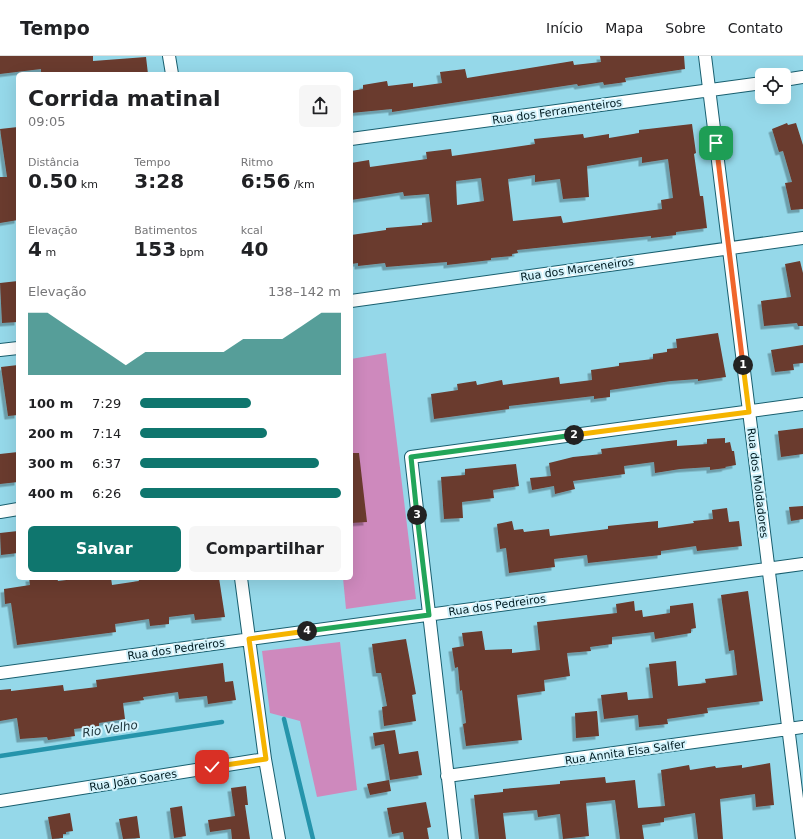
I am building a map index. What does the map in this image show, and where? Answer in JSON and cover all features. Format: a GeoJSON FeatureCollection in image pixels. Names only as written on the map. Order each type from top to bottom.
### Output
{"type":"FeatureCollection","features":[{"type":"Feature","properties":{"kind":"street"},"geometry":{"type":"LineString","coordinates":[[169,56],[172,72]]}},
{"type":"Feature","properties":{"kind":"street","name":"Rua dos Moldadores"},"geometry":{"type":"LineString","coordinates":[[705,56],[802,839]]}},
{"type":"Feature","properties":{"kind":"street"},"geometry":{"type":"LineString","coordinates":[[791,79],[803,77]]}},
{"type":"Feature","properties":{"kind":"street","name":"Rua dos Ferramenteiros"},"geometry":{"type":"LineString","coordinates":[[353,139],[755,84]]}},
{"type":"Feature","properties":{"kind":"street","name":"Rua dos Marceneiros"},"geometry":{"type":"LineString","coordinates":[[353,301],[803,238]]}},
{"type":"Feature","properties":{"kind":"street"},"geometry":{"type":"LineString","coordinates":[[0,350],[16,348]]}},
{"type":"Feature","properties":{"kind":"street"},"geometry":{"type":"LineString","coordinates":[[455,839],[411,457],[803,404]]}},
{"type":"Feature","properties":{"kind":"street"},"geometry":{"type":"LineString","coordinates":[[0,512],[16,510]]}},
{"type":"Feature","properties":{"kind":"street","name":"Rua dos Pedreiros"},"geometry":{"type":"LineString","coordinates":[[0,672],[803,564]]}},
{"type":"Feature","properties":{"kind":"street"},"geometry":{"type":"LineString","coordinates":[[241,580],[266,759],[280,839]]}},
{"type":"Feature","properties":{"kind":"street","name":"Rua Annita Elsa Salfer"},"geometry":{"type":"LineString","coordinates":[[448,776],[803,727]]}},
{"type":"Feature","properties":{"kind":"street","name":"Rua João Soares"},"geometry":{"type":"LineString","coordinates":[[0,801],[266,759]]}},
{"type":"Feature","properties":{"kind":"shaded area"},"geometry":{"type":"Polygon","coordinates":[[[386,353],[416,599],[346,609],[343,580],[353,580],[353,359],[386,353]]]}},
{"type":"Feature","properties":{"kind":"shaded area"},"geometry":{"type":"Polygon","coordinates":[[[340,642],[357,790],[317,797],[300,721],[270,713],[262,651],[340,642]]]}},
{"type":"Feature","properties":{"kind":"building"},"geometry":{"type":"Polygon","coordinates":[[[0,56],[93,56],[93,61],[146,57],[148,72],[41,72],[41,69],[0,74],[0,56]]]}},
{"type":"Feature","properties":{"kind":"building"},"geometry":{"type":"Polygon","coordinates":[[[600,56],[684,56],[685,69],[625,78],[626,82],[604,85],[603,82],[578,86],[577,84],[392,112],[392,109],[353,113],[353,91],[363,89],[363,85],[387,81],[388,86],[413,83],[413,87],[442,83],[440,72],[465,69],[467,78],[573,61],[574,65],[601,62],[600,56]]]}},
{"type":"Feature","properties":{"kind":"building"},"geometry":{"type":"Polygon","coordinates":[[[787,123],[788,125],[796,123],[803,145],[803,209],[791,210],[785,183],[792,182],[783,151],[779,152],[772,129],[787,123]]]}},
{"type":"Feature","properties":{"kind":"building"},"geometry":{"type":"Polygon","coordinates":[[[692,124],[696,153],[694,154],[700,196],[703,196],[707,228],[676,232],[676,235],[651,238],[651,236],[517,250],[518,253],[512,254],[512,256],[447,265],[447,262],[386,267],[385,263],[358,266],[358,263],[353,264],[353,235],[386,230],[386,228],[422,225],[422,223],[432,222],[429,194],[404,196],[403,192],[353,200],[353,163],[369,160],[370,167],[427,159],[426,152],[451,149],[452,156],[535,144],[534,139],[583,134],[584,138],[609,134],[609,138],[639,133],[639,130],[692,124]],[[642,157],[587,166],[589,197],[563,199],[560,179],[535,182],[535,175],[508,179],[513,221],[561,216],[563,223],[662,209],[661,200],[673,198],[668,159],[642,163],[642,157]],[[481,178],[456,181],[457,205],[484,201],[481,178]]]}},
{"type":"Feature","properties":{"kind":"building"},"geometry":{"type":"Polygon","coordinates":[[[16,127],[16,220],[0,223],[0,177],[7,177],[0,129],[16,127]]]}},
{"type":"Feature","properties":{"kind":"building"},"geometry":{"type":"Polygon","coordinates":[[[800,261],[803,273],[803,326],[798,326],[797,323],[764,326],[761,301],[791,297],[785,264],[800,261]]]}},
{"type":"Feature","properties":{"kind":"building"},"geometry":{"type":"Polygon","coordinates":[[[16,281],[16,322],[2,323],[0,283],[16,281]]]}},
{"type":"Feature","properties":{"kind":"building"},"geometry":{"type":"Polygon","coordinates":[[[718,333],[726,377],[698,381],[698,379],[671,381],[610,390],[610,397],[594,399],[594,396],[509,406],[509,409],[434,419],[431,394],[458,390],[457,384],[476,381],[477,385],[502,380],[503,385],[559,377],[560,384],[592,380],[591,370],[619,366],[619,363],[653,359],[653,354],[667,352],[667,349],[677,348],[676,339],[718,333]]]}},
{"type":"Feature","properties":{"kind":"building"},"geometry":{"type":"Polygon","coordinates":[[[803,345],[803,363],[793,364],[794,370],[775,372],[771,350],[803,345]]]}},
{"type":"Feature","properties":{"kind":"building"},"geometry":{"type":"Polygon","coordinates":[[[16,365],[16,415],[8,416],[1,367],[16,365]]]}},
{"type":"Feature","properties":{"kind":"building"},"geometry":{"type":"Polygon","coordinates":[[[803,428],[803,454],[781,457],[778,431],[803,428]]]}},
{"type":"Feature","properties":{"kind":"building"},"geometry":{"type":"Polygon","coordinates":[[[725,438],[725,443],[730,442],[732,451],[734,451],[736,465],[725,467],[726,468],[710,470],[710,467],[680,469],[655,473],[654,462],[624,466],[625,474],[573,481],[575,489],[555,494],[554,486],[532,490],[530,478],[551,476],[549,463],[573,457],[602,454],[601,449],[677,440],[677,446],[707,444],[707,439],[725,438]]]}},
{"type":"Feature","properties":{"kind":"building"},"geometry":{"type":"Polygon","coordinates":[[[16,452],[16,482],[0,484],[0,454],[16,452]]]}},
{"type":"Feature","properties":{"kind":"building"},"geometry":{"type":"Polygon","coordinates":[[[353,453],[359,453],[367,522],[353,523],[353,453]]]}},
{"type":"Feature","properties":{"kind":"building"},"geometry":{"type":"Polygon","coordinates":[[[516,464],[519,486],[493,490],[494,498],[462,502],[463,518],[444,519],[441,477],[465,475],[465,469],[516,464]]]}},
{"type":"Feature","properties":{"kind":"building"},"geometry":{"type":"Polygon","coordinates":[[[803,506],[803,519],[791,521],[789,507],[803,506]]]}},
{"type":"Feature","properties":{"kind":"building"},"geometry":{"type":"Polygon","coordinates":[[[727,508],[729,522],[739,521],[742,546],[697,551],[696,546],[661,551],[661,555],[588,563],[587,555],[554,559],[555,567],[509,573],[506,548],[500,549],[497,524],[512,521],[514,530],[523,529],[524,532],[549,529],[550,536],[608,529],[608,526],[658,521],[658,528],[694,523],[693,521],[713,519],[712,510],[727,508]]]}},
{"type":"Feature","properties":{"kind":"building"},"geometry":{"type":"Polygon","coordinates":[[[16,531],[16,553],[1,555],[0,533],[16,531]]]}},
{"type":"Feature","properties":{"kind":"building"},"geometry":{"type":"Polygon","coordinates":[[[29,580],[111,580],[112,585],[139,580],[219,580],[225,617],[195,620],[194,614],[169,617],[169,624],[150,626],[149,619],[115,624],[116,632],[17,645],[11,603],[5,604],[4,589],[30,585],[29,580]]]}},
{"type":"Feature","properties":{"kind":"building"},"geometry":{"type":"Polygon","coordinates":[[[748,591],[763,701],[707,708],[708,713],[667,719],[668,724],[639,727],[638,715],[604,719],[601,695],[627,692],[628,700],[653,698],[649,664],[676,661],[678,686],[706,683],[705,679],[737,675],[734,650],[729,651],[721,595],[748,591]]]}},
{"type":"Feature","properties":{"kind":"building"},"geometry":{"type":"Polygon","coordinates":[[[634,601],[635,611],[642,610],[643,617],[670,613],[670,606],[693,603],[696,628],[691,629],[691,633],[655,639],[654,632],[612,637],[612,644],[590,647],[591,651],[567,653],[570,676],[544,680],[545,691],[517,695],[522,740],[466,746],[463,724],[466,723],[462,690],[460,691],[458,667],[455,668],[452,648],[464,646],[462,633],[482,631],[485,650],[512,649],[512,653],[540,650],[537,622],[617,613],[616,604],[634,601]]]}},
{"type":"Feature","properties":{"kind":"building"},"geometry":{"type":"Polygon","coordinates":[[[406,639],[416,694],[412,695],[416,721],[384,726],[382,707],[387,706],[381,673],[376,673],[372,644],[406,639]]]}},
{"type":"Feature","properties":{"kind":"building"},"geometry":{"type":"Polygon","coordinates":[[[223,663],[225,682],[233,681],[236,700],[208,704],[207,696],[179,699],[178,692],[143,697],[144,700],[123,703],[125,719],[99,723],[99,726],[74,729],[75,736],[48,740],[47,737],[20,739],[17,718],[0,721],[0,690],[11,689],[11,691],[63,685],[64,691],[97,687],[96,680],[223,663]]]}},
{"type":"Feature","properties":{"kind":"building"},"geometry":{"type":"Polygon","coordinates":[[[597,711],[599,736],[576,738],[575,713],[597,711]]]}},
{"type":"Feature","properties":{"kind":"building"},"geometry":{"type":"Polygon","coordinates":[[[395,730],[399,754],[418,751],[422,775],[390,780],[384,744],[375,746],[373,733],[395,730]]]}},
{"type":"Feature","properties":{"kind":"building"},"geometry":{"type":"Polygon","coordinates":[[[770,763],[774,805],[756,807],[755,794],[720,799],[723,839],[698,839],[695,813],[664,818],[664,822],[642,825],[644,839],[620,839],[615,800],[586,803],[589,836],[563,839],[560,814],[538,817],[537,810],[503,813],[506,839],[479,839],[474,795],[503,792],[503,789],[560,784],[560,781],[605,777],[606,783],[635,780],[638,808],[665,806],[661,770],[689,765],[690,770],[715,766],[716,768],[742,765],[742,768],[770,763]]]}},
{"type":"Feature","properties":{"kind":"building"},"geometry":{"type":"Polygon","coordinates":[[[389,780],[391,791],[370,795],[367,784],[389,780]]]}},
{"type":"Feature","properties":{"kind":"building"},"geometry":{"type":"Polygon","coordinates":[[[246,786],[248,805],[245,805],[250,839],[232,839],[231,829],[210,832],[208,820],[235,816],[231,788],[246,786]]]}},
{"type":"Feature","properties":{"kind":"building"},"geometry":{"type":"Polygon","coordinates":[[[426,802],[431,827],[427,828],[429,839],[404,839],[403,832],[392,834],[387,808],[426,802]]]}},
{"type":"Feature","properties":{"kind":"building"},"geometry":{"type":"Polygon","coordinates":[[[182,806],[186,836],[174,838],[170,808],[182,806]]]}},
{"type":"Feature","properties":{"kind":"building"},"geometry":{"type":"Polygon","coordinates":[[[70,813],[73,831],[63,834],[63,838],[52,839],[48,817],[70,813]]]}},
{"type":"Feature","properties":{"kind":"building"},"geometry":{"type":"Polygon","coordinates":[[[137,816],[140,838],[123,839],[119,819],[137,816]]]}},
{"type":"Feature","properties":{"kind":"waterway","name":"Rio Velho"},"geometry":{"type":"LineString","coordinates":[[284,719],[313,839]]}},
{"type":"Feature","properties":{"kind":"waterway","name":"Rio Velho"},"geometry":{"type":"LineString","coordinates":[[0,756],[222,722]]}},
{"type":"Feature","properties":{"kind":"route"},"geometry":{"type":"LineString","coordinates":[[212,767],[266,759],[249,639],[429,615],[411,457],[749,412],[716,143]]}}]}
